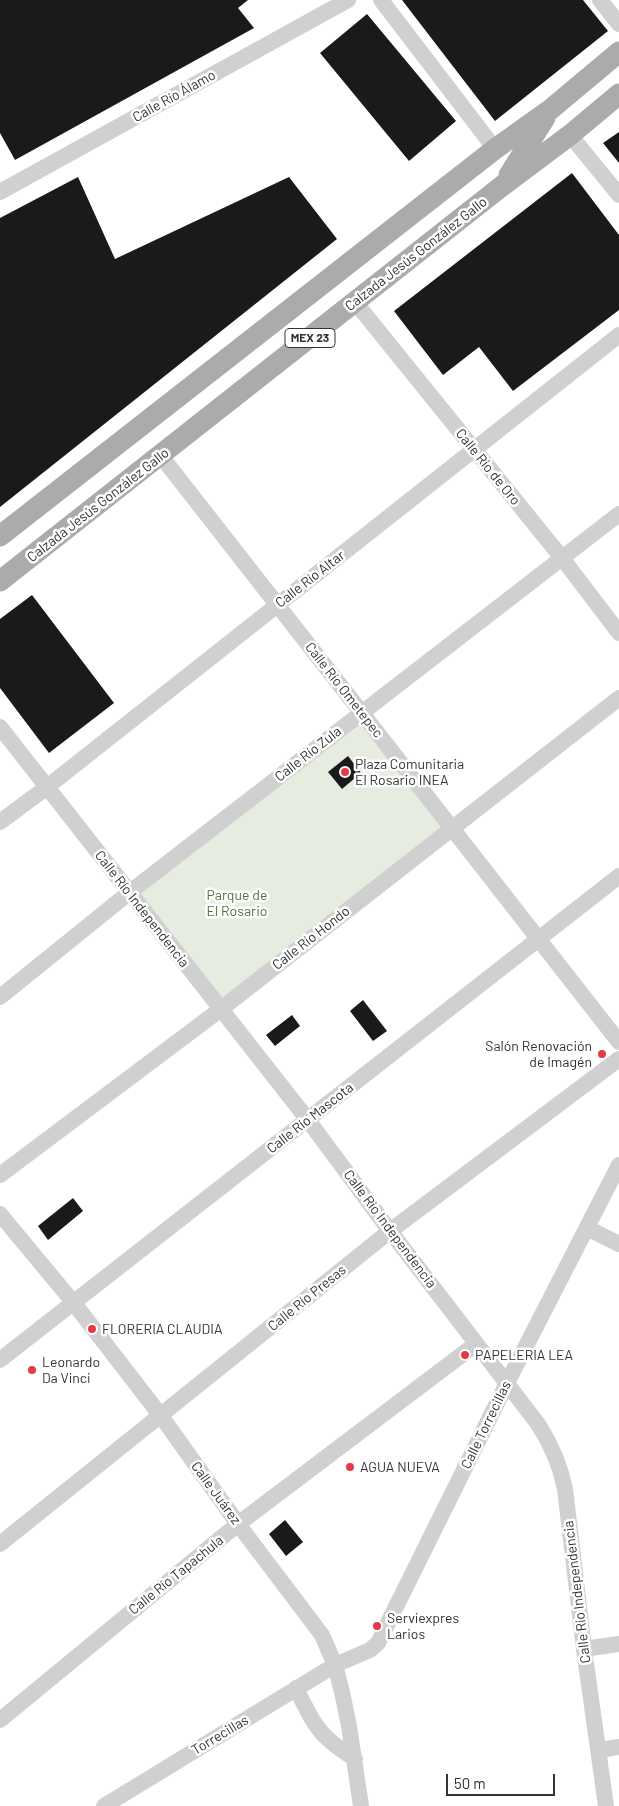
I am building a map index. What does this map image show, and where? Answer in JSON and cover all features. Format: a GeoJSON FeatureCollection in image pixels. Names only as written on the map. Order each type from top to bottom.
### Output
{"type":"FeatureCollection","features":[{"type":"Feature","properties":{"kind":"main road","name":"MEX 23"},"geometry":{"type":"LineString","coordinates":[[0,536],[495,149],[551,109],[619,52]]}},
{"type":"Feature","properties":{"kind":"main road","name":"Calzada Jesús González Gallo"},"geometry":{"type":"LineString","coordinates":[[0,581],[619,94]]}},
{"type":"Feature","properties":{"kind":"main road"},"geometry":{"type":"LineString","coordinates":[[502,186],[551,109]]}},
{"type":"Feature","properties":{"kind":"street","name":"Calle Río Álamo"},"geometry":{"type":"LineString","coordinates":[[0,192],[348,0]]}},
{"type":"Feature","properties":{"kind":"street"},"geometry":{"type":"LineString","coordinates":[[381,0],[495,149]]}},
{"type":"Feature","properties":{"kind":"street"},"geometry":{"type":"LineString","coordinates":[[600,0],[619,24]]}},
{"type":"Feature","properties":{"kind":"street"},"geometry":{"type":"LineString","coordinates":[[570,134],[619,195]]}},
{"type":"Feature","properties":{"kind":"street","name":"Calle Río de Oro"},"geometry":{"type":"LineString","coordinates":[[355,302],[562,558],[619,633]]}},
{"type":"Feature","properties":{"kind":"street","name":"Calle Río Altar"},"geometry":{"type":"LineString","coordinates":[[0,822],[47,787],[619,335]]}},
{"type":"Feature","properties":{"kind":"street","name":"Calle Río Ometepec"},"geometry":{"type":"LineString","coordinates":[[161,456],[619,1042]]}},
{"type":"Feature","properties":{"kind":"street","name":"Calle Río Zula"},"geometry":{"type":"LineString","coordinates":[[0,997],[130,892],[619,514]]}},
{"type":"Feature","properties":{"kind":"street","name":"Calle Río Hondo"},"geometry":{"type":"LineString","coordinates":[[0,1174],[221,1009],[619,698]]}},
{"type":"Feature","properties":{"kind":"street","name":"Calle Río Independencia"},"geometry":{"type":"LineString","coordinates":[[0,727],[308,1120],[547,1438],[561,1471],[567,1508],[584,1650],[606,1806]]}},
{"type":"Feature","properties":{"kind":"street","name":"Calle Río Mascota"},"geometry":{"type":"LineString","coordinates":[[0,1360],[619,876]]}},
{"type":"Feature","properties":{"kind":"street","name":"Calle Río Presas"},"geometry":{"type":"LineString","coordinates":[[0,1544],[390,1231],[619,1059]]}},
{"type":"Feature","properties":{"kind":"street","name":"Calle Torrecillas"},"geometry":{"type":"LineString","coordinates":[[335,1665],[370,1650],[378,1643],[506,1383],[619,1166]]}},
{"type":"Feature","properties":{"kind":"street","name":"Calle Juárez"},"geometry":{"type":"LineString","coordinates":[[0,1214],[161,1416],[238,1524],[322,1635],[335,1665],[349,1726],[361,1806]]}},
{"type":"Feature","properties":{"kind":"street"},"geometry":{"type":"LineString","coordinates":[[587,1228],[619,1244]]}},
{"type":"Feature","properties":{"kind":"street","name":"Calle Río Tapachula"},"geometry":{"type":"LineString","coordinates":[[0,1720],[238,1524],[476,1344]]}},
{"type":"Feature","properties":{"kind":"street"},"geometry":{"type":"LineString","coordinates":[[584,1650],[619,1644]]}},
{"type":"Feature","properties":{"kind":"street","name":"Torrecillas"},"geometry":{"type":"LineString","coordinates":[[104,1806],[335,1665]]}},
{"type":"Feature","properties":{"kind":"street"},"geometry":{"type":"LineString","coordinates":[[296,1688],[320,1731],[327,1739],[355,1760]]}},
{"type":"Feature","properties":{"kind":"street"},"geometry":{"type":"LineString","coordinates":[[599,1750],[619,1747]]}},
{"type":"Feature","properties":{"kind":"green space","name":"Parque de El Rosario"},"geometry":{"type":"Polygon","coordinates":[[[361,719],[447,827],[222,1003],[136,893],[361,719]]]}},
{"type":"Feature","properties":{"kind":"building"},"geometry":{"type":"Polygon","coordinates":[[[0,0],[248,0],[238,8],[254,28],[15,160],[0,133],[0,0]]]}},
{"type":"Feature","properties":{"kind":"building"},"geometry":{"type":"Polygon","coordinates":[[[402,0],[583,0],[608,31],[495,121],[402,0]]]}},
{"type":"Feature","properties":{"kind":"building"},"geometry":{"type":"Polygon","coordinates":[[[367,14],[456,121],[409,161],[320,53],[367,14]]]}},
{"type":"Feature","properties":{"kind":"building"},"geometry":{"type":"Polygon","coordinates":[[[619,132],[619,163],[603,143],[619,132]]]}},
{"type":"Feature","properties":{"kind":"building"},"geometry":{"type":"Polygon","coordinates":[[[572,173],[619,235],[619,310],[513,391],[479,347],[443,375],[394,311],[572,173]]]}},
{"type":"Feature","properties":{"kind":"building"},"geometry":{"type":"Polygon","coordinates":[[[78,177],[115,259],[289,177],[337,239],[0,507],[0,218],[78,177]]]}},
{"type":"Feature","properties":{"kind":"building"},"geometry":{"type":"Polygon","coordinates":[[[32,595],[114,703],[49,753],[0,688],[0,619],[32,595]]]}},
{"type":"Feature","properties":{"kind":"building","name":"Plaza Comunitaria El Rosario INEA"},"geometry":{"type":"Polygon","coordinates":[[[348,756],[361,773],[342,789],[328,772],[348,756]]]}},
{"type":"Feature","properties":{"kind":"building"},"geometry":{"type":"Polygon","coordinates":[[[363,1000],[387,1031],[373,1041],[350,1011],[363,1000]]]}},
{"type":"Feature","properties":{"kind":"building"},"geometry":{"type":"Polygon","coordinates":[[[292,1015],[300,1026],[275,1046],[266,1035],[292,1015]]]}},
{"type":"Feature","properties":{"kind":"building"},"geometry":{"type":"Polygon","coordinates":[[[73,1198],[83,1211],[48,1240],[38,1226],[73,1198]]]}},
{"type":"Feature","properties":{"kind":"building"},"geometry":{"type":"Polygon","coordinates":[[[285,1520],[303,1542],[286,1556],[269,1534],[285,1520]]]}},
{"type":"Feature","properties":{"kind":"place","name":"Plaza Comunitaria El Rosario INEA"},"geometry":{"type":"Point","coordinates":[345,772]}},
{"type":"Feature","properties":{"kind":"place","name":"Salón Renovación de Imagén"},"geometry":{"type":"Point","coordinates":[602,1054]}},
{"type":"Feature","properties":{"kind":"place","name":"FLORERIA CLAUDIA"},"geometry":{"type":"Point","coordinates":[92,1329]}},
{"type":"Feature","properties":{"kind":"place","name":"PAPELERIA LEA"},"geometry":{"type":"Point","coordinates":[465,1355]}},
{"type":"Feature","properties":{"kind":"place","name":"Leonardo Da Vinci"},"geometry":{"type":"Point","coordinates":[32,1370]}},
{"type":"Feature","properties":{"kind":"place","name":"AGUA NUEVA"},"geometry":{"type":"Point","coordinates":[350,1467]}},
{"type":"Feature","properties":{"kind":"place","name":"Serviexpres Larios"},"geometry":{"type":"Point","coordinates":[377,1626]}}]}
